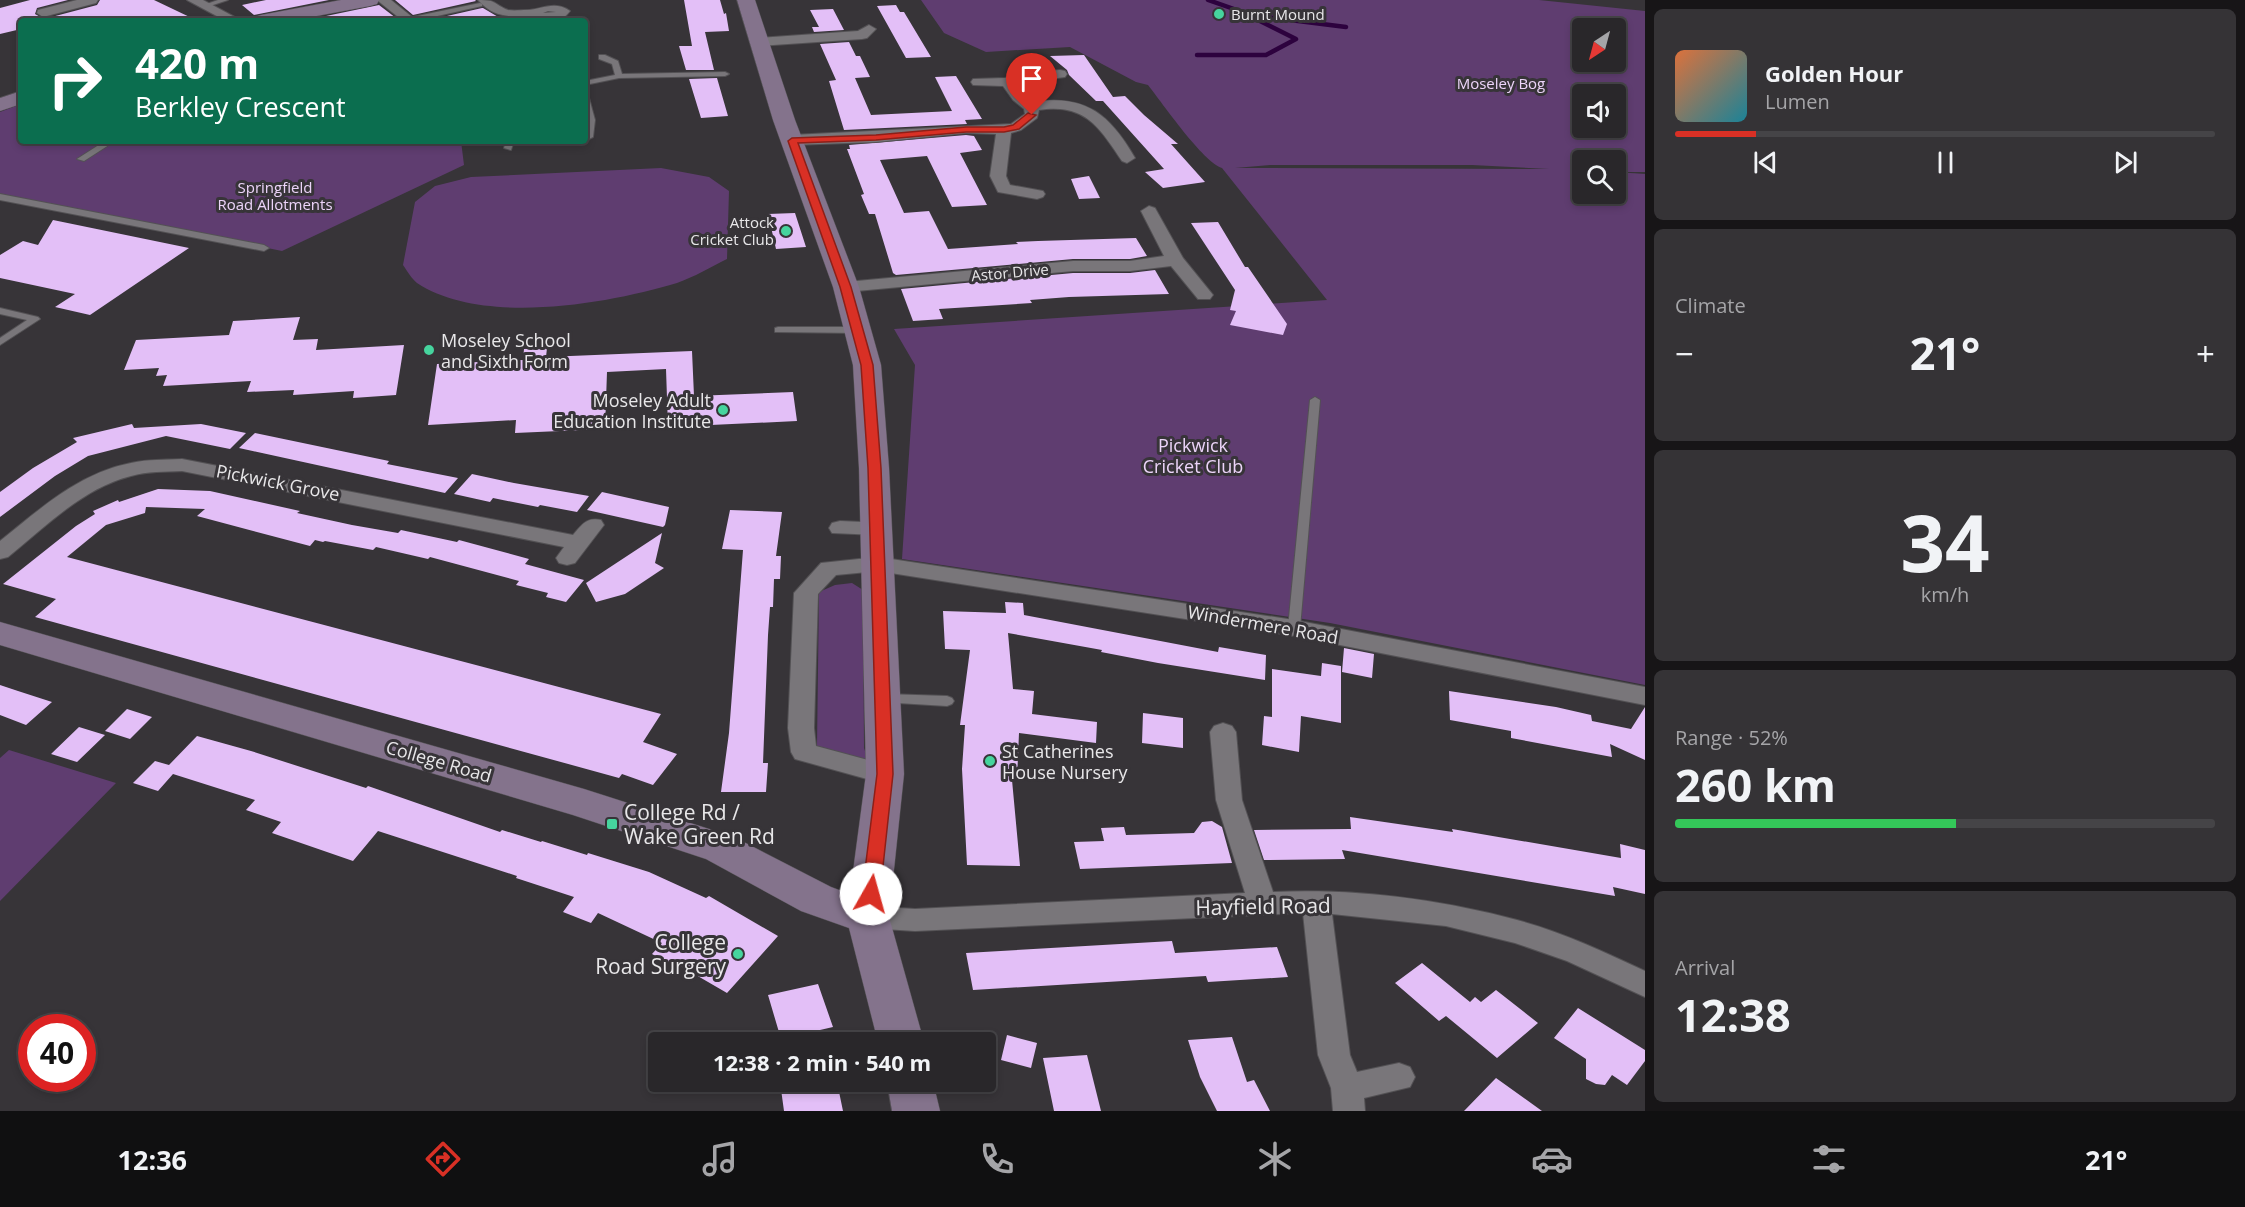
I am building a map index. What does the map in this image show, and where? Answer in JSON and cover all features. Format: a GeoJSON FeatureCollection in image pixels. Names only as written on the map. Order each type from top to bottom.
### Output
{"type":"FeatureCollection","features":[{"type":"Feature","properties":{"kind":"street"},"geometry":{"type":"LineString","coordinates":[[43,13],[92,0]]}},
{"type":"Feature","properties":{"kind":"street"},"geometry":{"type":"LineString","coordinates":[[277,18],[370,0]]}},
{"type":"Feature","properties":{"kind":"street"},"geometry":{"type":"LineString","coordinates":[[383,0],[404,18]]}},
{"type":"Feature","properties":{"kind":"street"},"geometry":{"type":"LineString","coordinates":[[746,0],[792,141],[846,287],[867,365],[878,546],[885,774],[868,917],[898,1032]]}},
{"type":"Feature","properties":{"kind":"street"},"geometry":{"type":"LineString","coordinates":[[482,2],[502,12],[534,15]]}},
{"type":"Feature","properties":{"kind":"street"},"geometry":{"type":"LineString","coordinates":[[198,3],[230,18]]}},
{"type":"Feature","properties":{"kind":"street"},"geometry":{"type":"LineString","coordinates":[[759,42],[865,32],[879,43]]}},
{"type":"Feature","properties":{"kind":"street"},"geometry":{"type":"LineString","coordinates":[[978,82],[1007,82],[1019,77],[1060,74]]}},
{"type":"Feature","properties":{"kind":"street"},"geometry":{"type":"LineString","coordinates":[[792,141],[966,129],[1004,130],[1016,127],[1032,115],[1031,107],[1018,97],[1007,82]]}},
{"type":"Feature","properties":{"kind":"street"},"geometry":{"type":"LineString","coordinates":[[0,105],[18,98]]}},
{"type":"Feature","properties":{"kind":"street"},"geometry":{"type":"LineString","coordinates":[[1031,107],[1048,103],[1069,104],[1090,113],[1106,124],[1127,158]]}},
{"type":"Feature","properties":{"kind":"street"},"geometry":{"type":"LineString","coordinates":[[1004,130],[998,176],[1004,189],[1037,194]]}},
{"type":"Feature","properties":{"kind":"street"},"geometry":{"type":"LineString","coordinates":[[1109,159],[1143,158]]}},
{"type":"Feature","properties":{"kind":"street"},"geometry":{"type":"LineString","coordinates":[[1149,211],[1175,260],[1204,295]]}},
{"type":"Feature","properties":{"kind":"street","name":"Astor Drive"},"geometry":{"type":"LineString","coordinates":[[846,287],[1072,267],[1130,266],[1175,260]]}},
{"type":"Feature","properties":{"kind":"street","name":"Pickwick Grove"},"geometry":{"type":"LineString","coordinates":[[0,552],[79,492],[95,483],[132,469],[182,465],[572,550],[592,525]]}},
{"type":"Feature","properties":{"kind":"street"},"geometry":{"type":"LineString","coordinates":[[840,528],[878,546]]}},
{"type":"Feature","properties":{"kind":"street"},"geometry":{"type":"LineString","coordinates":[[878,546],[829,568],[806,592],[801,728],[804,752],[885,774]]}},
{"type":"Feature","properties":{"kind":"street","name":"Windermere Road"},"geometry":{"type":"LineString","coordinates":[[878,546],[1645,696]]}},
{"type":"Feature","properties":{"kind":"street","name":"College Road"},"geometry":{"type":"LineString","coordinates":[[0,633],[584,804],[720,848],[816,899],[868,917]]}},
{"type":"Feature","properties":{"kind":"street"},"geometry":{"type":"LineString","coordinates":[[1224,732],[1229,800],[1262,903]]}},
{"type":"Feature","properties":{"kind":"street"},"geometry":{"type":"LineString","coordinates":[[1316,902],[1334,1055],[1348,1099],[1399,1077]]}},
{"type":"Feature","properties":{"kind":"street","name":"Hayfield Road"},"geometry":{"type":"LineString","coordinates":[[868,917],[915,920],[1316,902],[1446,915],[1518,932],[1577,953],[1645,985]]}},
{"type":"Feature","properties":{"kind":"street"},"geometry":{"type":"LineString","coordinates":[[912,1092],[916,1111]]}},
{"type":"Feature","properties":{"kind":"lane"},"geometry":{"type":"LineString","coordinates":[[198,3],[225,0]]}},
{"type":"Feature","properties":{"kind":"lane"},"geometry":{"type":"LineString","coordinates":[[414,18],[482,2]]}},
{"type":"Feature","properties":{"kind":"lane"},"geometry":{"type":"LineString","coordinates":[[602,57],[615,63],[620,76]]}},
{"type":"Feature","properties":{"kind":"lane"},"geometry":{"type":"LineString","coordinates":[[588,82],[620,76],[725,74]]}},
{"type":"Feature","properties":{"kind":"lane"},"geometry":{"type":"LineString","coordinates":[[588,109],[591,120],[589,137]]}},
{"type":"Feature","properties":{"kind":"lane"},"geometry":{"type":"LineString","coordinates":[[81,159],[106,144]]}},
{"type":"Feature","properties":{"kind":"lane"},"geometry":{"type":"LineString","coordinates":[[0,196],[264,248]]}},
{"type":"Feature","properties":{"kind":"lane"},"geometry":{"type":"LineString","coordinates":[[0,311],[35,319],[1,340]]}},
{"type":"Feature","properties":{"kind":"lane"},"geometry":{"type":"LineString","coordinates":[[778,330],[858,330]]}},
{"type":"Feature","properties":{"kind":"lane"},"geometry":{"type":"LineString","coordinates":[[1294,628],[1316,400]]}},
{"type":"Feature","properties":{"kind":"lane"},"geometry":{"type":"LineString","coordinates":[[882,699],[947,701]]}},
{"type":"Feature","properties":{"kind":"green space"},"geometry":{"type":"Polygon","coordinates":[[[921,0],[1539,0],[1645,11],[1645,172],[1626,172],[1626,150],[1572,150],[1572,204],[1626,204],[1626,173],[1645,174],[1645,685],[1330,623],[902,559],[915,365],[894,329],[1327,300],[1222,168],[1194,144],[1148,85],[1136,82],[1070,47],[986,52],[944,33],[921,0]],[[1270,165],[1235,168],[1549,169],[1472,165],[1270,165]]]}},
{"type":"Feature","properties":{"kind":"green space","name":"Springfield Road Allotments"},"geometry":{"type":"Polygon","coordinates":[[[18,105],[18,144],[461,144],[464,165],[282,251],[0,194],[0,112],[18,105]]]}},
{"type":"Feature","properties":{"kind":"green space"},"geometry":{"type":"Polygon","coordinates":[[[661,168],[709,177],[729,191],[727,259],[677,283],[581,304],[509,307],[475,304],[444,296],[417,283],[403,265],[415,202],[435,186],[471,177],[661,168]]]}},
{"type":"Feature","properties":{"kind":"green space"},"geometry":{"type":"Polygon","coordinates":[[[852,583],[863,590],[864,748],[868,760],[817,746],[819,592],[835,585],[852,583]]]}},
{"type":"Feature","properties":{"kind":"green space"},"geometry":{"type":"Polygon","coordinates":[[[9,750],[116,783],[0,901],[0,758],[9,750]]]}},
{"type":"Feature","properties":{"kind":"building"},"geometry":{"type":"Polygon","coordinates":[[[30,0],[68,0],[37,8],[35,14],[42,18],[18,18],[18,30],[0,34],[0,8],[30,0]]]}},
{"type":"Feature","properties":{"kind":"building"},"geometry":{"type":"Polygon","coordinates":[[[100,0],[154,0],[192,18],[48,18],[97,5],[100,0]]]}},
{"type":"Feature","properties":{"kind":"building"},"geometry":{"type":"Polygon","coordinates":[[[266,0],[329,0],[254,15],[242,5],[266,0]]]}},
{"type":"Feature","properties":{"kind":"building"},"geometry":{"type":"Polygon","coordinates":[[[395,0],[475,0],[476,1],[413,15],[395,0]]]}},
{"type":"Feature","properties":{"kind":"building"},"geometry":{"type":"Polygon","coordinates":[[[684,0],[720,0],[724,14],[726,13],[729,31],[705,32],[714,70],[686,70],[679,46],[692,46],[684,0]]]}},
{"type":"Feature","properties":{"kind":"building"},"geometry":{"type":"Polygon","coordinates":[[[379,5],[396,18],[316,18],[379,5]]]}},
{"type":"Feature","properties":{"kind":"building"},"geometry":{"type":"Polygon","coordinates":[[[896,5],[900,12],[904,12],[931,57],[906,58],[877,6],[896,5]]]}},
{"type":"Feature","properties":{"kind":"building"},"geometry":{"type":"Polygon","coordinates":[[[482,8],[500,18],[438,18],[482,8]]]}},
{"type":"Feature","properties":{"kind":"building"},"geometry":{"type":"Polygon","coordinates":[[[833,9],[844,30],[814,32],[812,27],[819,27],[810,10],[833,9]]]}},
{"type":"Feature","properties":{"kind":"building"},"geometry":{"type":"Polygon","coordinates":[[[849,42],[856,56],[860,56],[870,77],[855,78],[871,115],[952,111],[935,77],[956,76],[982,119],[965,120],[967,124],[844,130],[829,81],[836,80],[820,44],[849,42]]]}},
{"type":"Feature","properties":{"kind":"building"},"geometry":{"type":"Polygon","coordinates":[[[1084,55],[1113,97],[1125,96],[1178,144],[1171,144],[1205,182],[1163,188],[1145,172],[1164,169],[1103,101],[1096,101],[1069,75],[1067,70],[1050,56],[1084,55]]]}},
{"type":"Feature","properties":{"kind":"building"},"geometry":{"type":"Polygon","coordinates":[[[717,78],[728,116],[701,118],[689,79],[717,78]]]}},
{"type":"Feature","properties":{"kind":"building"},"geometry":{"type":"Polygon","coordinates":[[[974,136],[982,150],[960,153],[987,205],[952,207],[927,156],[880,160],[904,213],[929,211],[948,249],[1018,244],[1016,242],[1136,238],[1147,256],[1130,259],[1073,259],[896,275],[893,273],[875,214],[869,214],[861,195],[864,194],[847,149],[850,149],[849,145],[974,136]]]}},
{"type":"Feature","properties":{"kind":"building"},"geometry":{"type":"Polygon","coordinates":[[[1089,176],[1100,198],[1079,199],[1071,179],[1089,176]]]}},
{"type":"Feature","properties":{"kind":"building","name":"Attock Cricket Club"},"geometry":{"type":"Polygon","coordinates":[[[795,213],[806,247],[776,249],[768,214],[795,213]]]}},
{"type":"Feature","properties":{"kind":"building"},"geometry":{"type":"Polygon","coordinates":[[[53,220],[189,248],[90,315],[55,307],[75,294],[0,278],[0,255],[23,241],[38,245],[53,220]]]}},
{"type":"Feature","properties":{"kind":"building"},"geometry":{"type":"Polygon","coordinates":[[[1218,222],[1245,267],[1248,267],[1287,324],[1283,335],[1230,325],[1236,311],[1230,310],[1235,290],[1191,223],[1218,222]]]}},
{"type":"Feature","properties":{"kind":"building"},"geometry":{"type":"Polygon","coordinates":[[[1155,270],[1169,294],[1069,297],[1030,300],[1032,303],[939,309],[943,319],[913,321],[901,289],[1073,273],[1130,273],[1155,270]]]}},
{"type":"Feature","properties":{"kind":"building"},"geometry":{"type":"Polygon","coordinates":[[[300,317],[293,340],[318,339],[316,350],[404,345],[396,395],[353,398],[354,391],[293,395],[294,390],[247,392],[251,381],[163,386],[167,375],[156,376],[159,368],[124,370],[136,340],[229,335],[233,321],[300,317]]]}},
{"type":"Feature","properties":{"kind":"building"},"geometry":{"type":"Polygon","coordinates":[[[547,348],[546,357],[692,351],[694,396],[793,392],[797,421],[668,427],[666,369],[607,372],[605,429],[515,433],[516,420],[428,425],[437,364],[523,360],[524,349],[547,348]]]}},
{"type":"Feature","properties":{"kind":"building"},"geometry":{"type":"Polygon","coordinates":[[[132,424],[134,428],[201,424],[246,433],[230,449],[166,436],[88,456],[55,476],[0,517],[0,492],[33,468],[77,442],[73,438],[132,424]]]}},
{"type":"Feature","properties":{"kind":"building"},"geometry":{"type":"Polygon","coordinates":[[[255,433],[458,478],[445,493],[239,448],[255,433]]]}},
{"type":"Feature","properties":{"kind":"building"},"geometry":{"type":"Polygon","coordinates":[[[472,474],[589,496],[577,512],[493,498],[490,502],[454,494],[472,474]]]}},
{"type":"Feature","properties":{"kind":"building"},"geometry":{"type":"Polygon","coordinates":[[[158,489],[210,491],[352,525],[398,533],[401,530],[457,542],[459,540],[529,559],[525,564],[584,580],[566,602],[546,597],[548,593],[516,585],[519,581],[430,557],[428,559],[376,547],[373,550],[315,540],[310,546],[197,516],[205,509],[146,507],[145,513],[106,525],[67,557],[661,714],[643,742],[677,754],[653,785],[622,774],[619,778],[35,617],[56,599],[3,584],[76,526],[95,514],[93,511],[118,500],[119,502],[158,489]]]}},
{"type":"Feature","properties":{"kind":"building"},"geometry":{"type":"Polygon","coordinates":[[[602,492],[669,507],[665,525],[663,527],[587,510],[602,492]]]}},
{"type":"Feature","properties":{"kind":"building"},"geometry":{"type":"Polygon","coordinates":[[[730,510],[782,512],[776,556],[781,556],[780,579],[774,579],[773,607],[770,607],[768,635],[763,763],[768,763],[766,792],[721,792],[729,733],[743,550],[722,549],[730,510]]]}},
{"type":"Feature","properties":{"kind":"building"},"geometry":{"type":"Polygon","coordinates":[[[662,533],[655,563],[664,568],[625,594],[596,602],[586,583],[662,533]]]}},
{"type":"Feature","properties":{"kind":"building"},"geometry":{"type":"Polygon","coordinates":[[[1005,602],[1023,603],[1024,615],[1218,652],[1219,647],[1266,655],[1265,680],[1158,663],[1008,633],[1013,689],[1034,691],[1032,714],[1097,722],[1096,743],[1019,733],[1017,780],[1012,780],[1020,866],[967,865],[962,769],[965,725],[960,725],[970,650],[945,649],[943,611],[1006,613],[1005,602]]]}},
{"type":"Feature","properties":{"kind":"building"},"geometry":{"type":"Polygon","coordinates":[[[1344,648],[1374,654],[1372,678],[1342,672],[1344,648]]]}},
{"type":"Feature","properties":{"kind":"building"},"geometry":{"type":"Polygon","coordinates":[[[1322,663],[1341,666],[1341,723],[1301,716],[1299,752],[1262,745],[1264,716],[1272,717],[1272,669],[1321,676],[1322,663]]]}},
{"type":"Feature","properties":{"kind":"building"},"geometry":{"type":"Polygon","coordinates":[[[0,685],[52,702],[26,725],[0,715],[0,685]]]}},
{"type":"Feature","properties":{"kind":"building"},"geometry":{"type":"Polygon","coordinates":[[[1449,691],[1556,707],[1591,715],[1592,721],[1631,729],[1645,707],[1645,760],[1610,744],[1612,757],[1511,738],[1511,731],[1450,720],[1449,691]]]}},
{"type":"Feature","properties":{"kind":"building"},"geometry":{"type":"Polygon","coordinates":[[[127,709],[152,717],[130,739],[105,731],[127,709]]]}},
{"type":"Feature","properties":{"kind":"building"},"geometry":{"type":"Polygon","coordinates":[[[1143,713],[1183,718],[1183,748],[1142,743],[1143,713]]]}},
{"type":"Feature","properties":{"kind":"building"},"geometry":{"type":"Polygon","coordinates":[[[79,727],[105,735],[77,762],[51,754],[79,727]]]}},
{"type":"Feature","properties":{"kind":"building"},"geometry":{"type":"Polygon","coordinates":[[[197,736],[366,788],[368,786],[500,832],[502,830],[587,855],[588,853],[649,872],[706,898],[709,896],[778,936],[727,993],[677,964],[675,967],[652,954],[662,943],[598,913],[591,923],[563,912],[574,897],[516,878],[517,876],[378,831],[353,861],[272,833],[281,822],[246,810],[255,800],[173,774],[158,791],[133,783],[155,761],[169,765],[197,736]]]}},
{"type":"Feature","properties":{"kind":"building"},"geometry":{"type":"Polygon","coordinates":[[[1350,817],[1453,832],[1452,829],[1621,858],[1620,844],[1645,850],[1645,894],[1613,887],[1615,896],[1342,850],[1345,859],[1264,860],[1254,830],[1351,829],[1350,817]]]}},
{"type":"Feature","properties":{"kind":"building"},"geometry":{"type":"Polygon","coordinates":[[[1212,821],[1222,827],[1232,863],[1080,869],[1074,842],[1104,841],[1101,828],[1124,827],[1126,835],[1194,833],[1202,822],[1212,821]]]}},
{"type":"Feature","properties":{"kind":"building"},"geometry":{"type":"Polygon","coordinates":[[[1172,941],[1175,953],[1277,947],[1288,977],[1208,982],[1206,976],[973,990],[966,953],[1172,941]]]}},
{"type":"Feature","properties":{"kind":"building"},"geometry":{"type":"Polygon","coordinates":[[[1422,963],[1470,1002],[1475,997],[1481,1002],[1496,990],[1538,1023],[1497,1058],[1446,1016],[1439,1021],[1395,983],[1422,963]]]}},
{"type":"Feature","properties":{"kind":"building"},"geometry":{"type":"Polygon","coordinates":[[[818,984],[833,1027],[811,1032],[779,1032],[768,995],[818,984]]]}},
{"type":"Feature","properties":{"kind":"building"},"geometry":{"type":"Polygon","coordinates":[[[1578,1008],[1645,1050],[1645,1061],[1627,1085],[1612,1075],[1605,1085],[1586,1079],[1586,1059],[1554,1038],[1578,1008]]]}},
{"type":"Feature","properties":{"kind":"building"},"geometry":{"type":"Polygon","coordinates":[[[1007,1035],[1037,1043],[1031,1068],[1001,1060],[1007,1035]]]}},
{"type":"Feature","properties":{"kind":"building"},"geometry":{"type":"Polygon","coordinates":[[[1232,1037],[1247,1082],[1254,1080],[1270,1111],[1217,1111],[1200,1077],[1188,1040],[1232,1037]]]}},
{"type":"Feature","properties":{"kind":"building"},"geometry":{"type":"Polygon","coordinates":[[[1087,1055],[1101,1111],[1054,1111],[1043,1058],[1087,1055]]]}},
{"type":"Feature","properties":{"kind":"building"},"geometry":{"type":"Polygon","coordinates":[[[1496,1078],[1542,1111],[1464,1111],[1496,1078]]]}},
{"type":"Feature","properties":{"kind":"building"},"geometry":{"type":"Polygon","coordinates":[[[781,1092],[839,1092],[843,1111],[784,1111],[781,1092]]]}},
{"type":"Feature","properties":{"kind":"waterway"},"geometry":{"type":"LineString","coordinates":[[1208,0],[1251,15],[1346,27]]}},
{"type":"Feature","properties":{"kind":"waterway"},"geometry":{"type":"LineString","coordinates":[[1197,55],[1266,55],[1296,39],[1260,21],[1257,16]]}},
{"type":"Feature","properties":{"kind":"place","name":"Burnt Mound"},"geometry":{"type":"Point","coordinates":[1219,14]}},
{"type":"Feature","properties":{"kind":"place","name":"Attock Cricket Club"},"geometry":{"type":"Point","coordinates":[786,231]}},
{"type":"Feature","properties":{"kind":"place","name":"Moseley School and Sixth Form"},"geometry":{"type":"Point","coordinates":[429,350]}},
{"type":"Feature","properties":{"kind":"place","name":"Moseley Adult Education Institute"},"geometry":{"type":"Point","coordinates":[723,410]}},
{"type":"Feature","properties":{"kind":"place","name":"St Catherines House Nursery"},"geometry":{"type":"Point","coordinates":[990,761]}},
{"type":"Feature","properties":{"kind":"place","name":"College Rd / Wake Green Rd"},"geometry":{"type":"Point","coordinates":[612,824]}},
{"type":"Feature","properties":{"kind":"place","name":"College Road Surgery"},"geometry":{"type":"Point","coordinates":[738,954]}},
{"type":"Feature","properties":{"kind":"route"},"geometry":{"type":"LineString","coordinates":[[871,894],[885,774],[874,468],[867,365],[846,287],[792,141],[966,129],[1004,130],[1016,127],[1032,115]]}},
{"type":"Feature","properties":{"kind":"park label","name":"Moseley Bog"},"geometry":{"type":"Point","coordinates":[1501,83]}},
{"type":"Feature","properties":{"kind":"park label","name":"Pickwick Cricket Club"},"geometry":{"type":"Point","coordinates":[1193,455]}}]}
